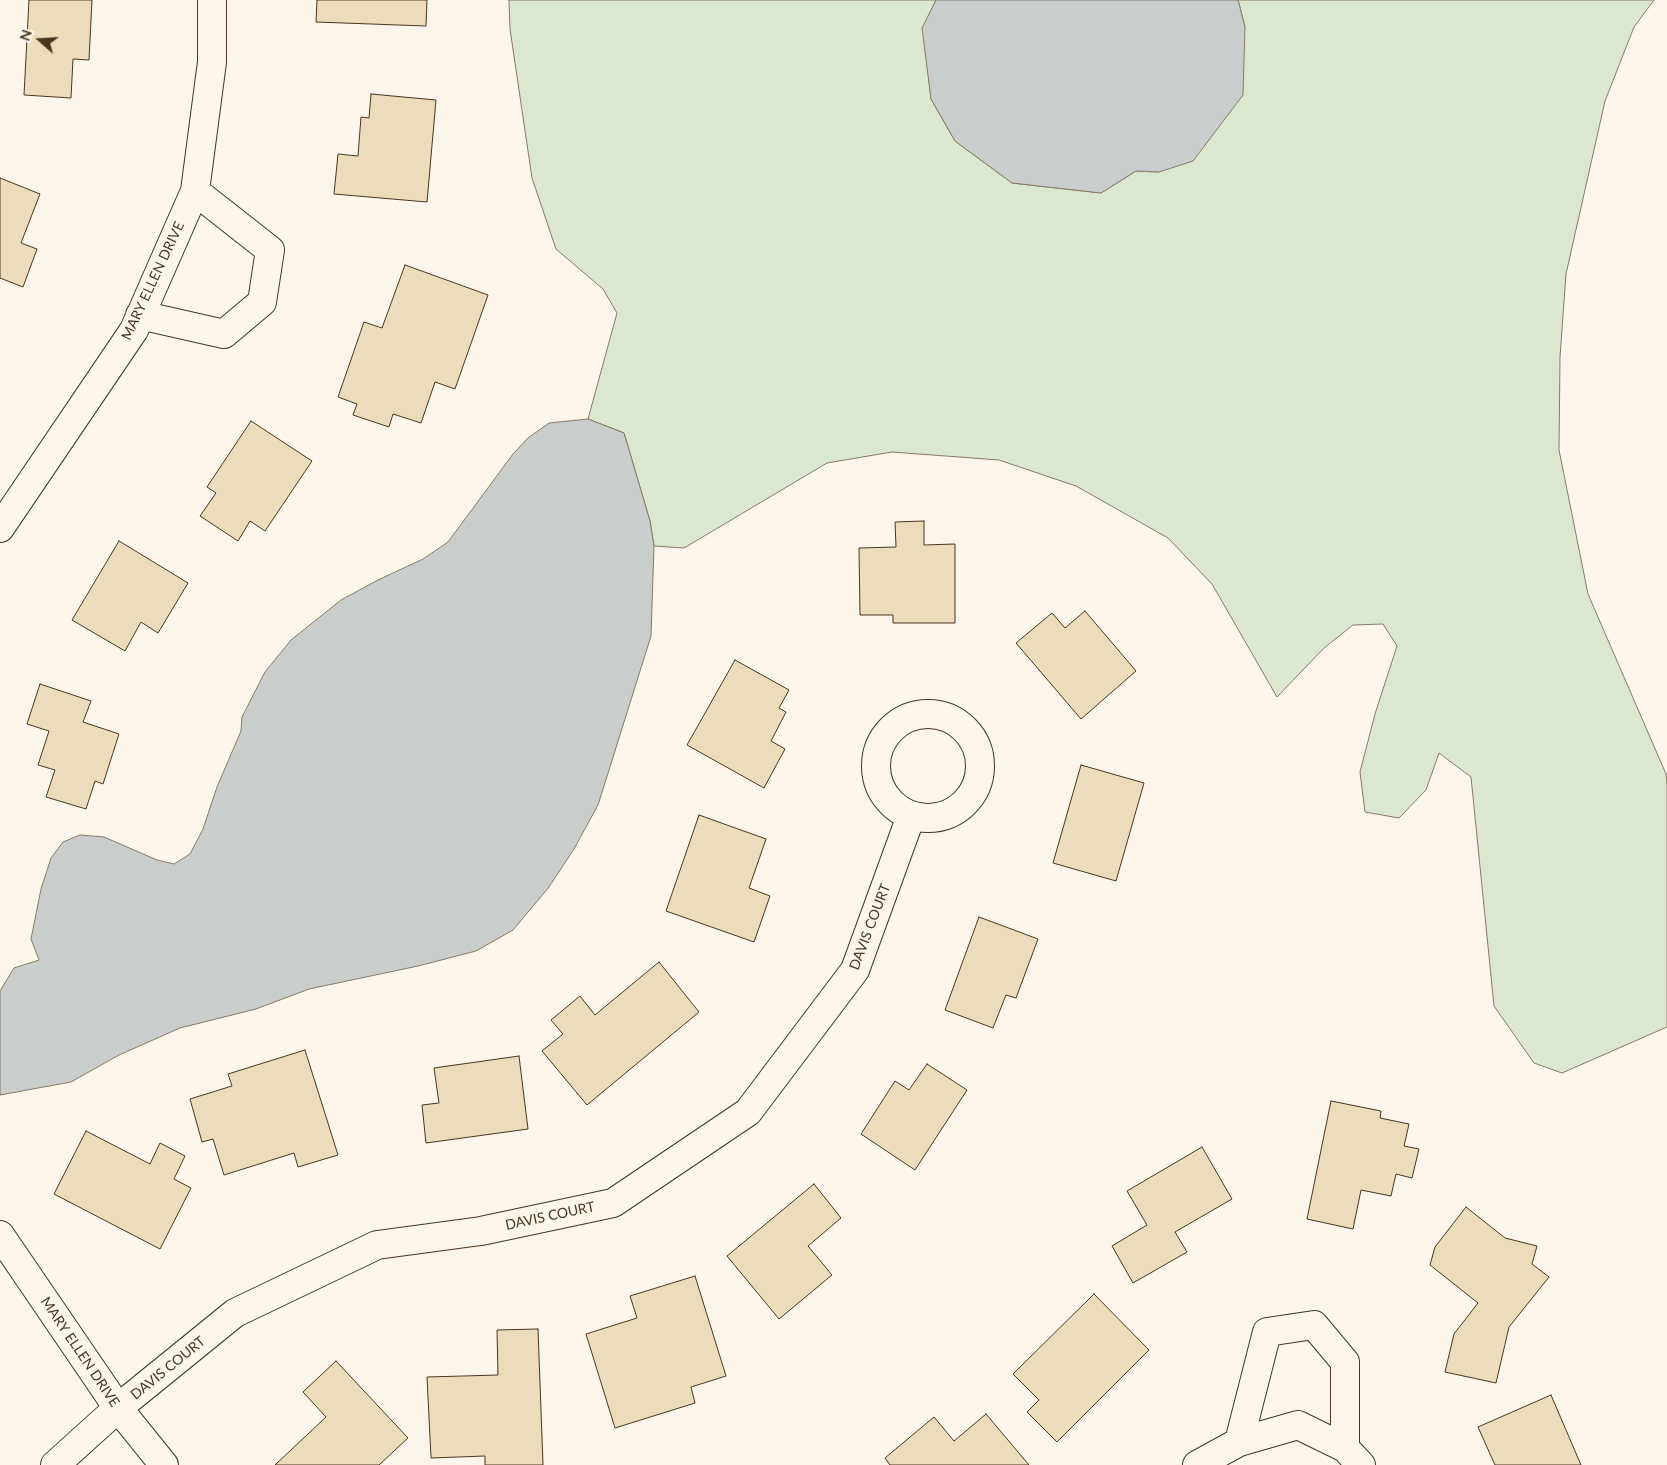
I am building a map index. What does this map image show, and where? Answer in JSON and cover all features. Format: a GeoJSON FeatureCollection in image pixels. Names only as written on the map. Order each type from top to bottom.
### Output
{"type":"FeatureCollection","features":[{"type":"Feature","properties":{"kind":"street","name":"MARY ELLEN DRIVE"},"geometry":{"type":"LineString","coordinates":[[0,528],[134,330],[194,191],[212,62],[212,0]]}},
{"type":"Feature","properties":{"kind":"street"},"geometry":{"type":"LineString","coordinates":[[140,315],[224,334],[262,302],[270,250],[194,191]]}},
{"type":"Feature","properties":{"kind":"street","name":"DAVIS COURT"},"geometry":{"type":"LineString","coordinates":[[55,1465],[118,1408],[235,1313],[377,1245],[482,1231],[613,1203],[748,1112],[855,970],[911,816]]}},
{"type":"Feature","properties":{"kind":"street","name":"MARY ELLEN DRIVE"},"geometry":{"type":"LineString","coordinates":[[0,1235],[118,1408],[164,1465]]}},
{"type":"Feature","properties":{"kind":"street"},"geometry":{"type":"LineString","coordinates":[[1239,1442],[1267,1332],[1314,1325],[1345,1362],[1353,1456]]}},
{"type":"Feature","properties":{"kind":"street"},"geometry":{"type":"LineString","coordinates":[[1197,1465],[1239,1442],[1298,1425],[1353,1456]]}},
{"type":"Feature","properties":{"kind":"green space"},"geometry":{"type":"Polygon","coordinates":[[[509,0],[936,0],[923,28],[931,99],[955,141],[1012,183],[1101,193],[1136,171],[1159,172],[1245,27],[1238,0],[1654,0],[1634,27],[1605,101],[1566,274],[1560,357],[1559,450],[1588,594],[1666,774],[1667,1027],[1562,1073],[1534,1063],[1494,1006],[1471,777],[1439,753],[1426,790],[1399,818],[1365,812],[1360,772],[1375,714],[1397,646],[1383,624],[1353,625],[1324,648],[1277,697],[1212,584],[1168,538],[1076,486],[999,460],[892,452],[827,463],[684,548],[654,546],[650,521],[624,433],[588,419],[617,313],[603,289],[556,249],[532,178],[510,29],[509,0]]]}},
{"type":"Feature","properties":{"kind":"shaded area"},"geometry":{"type":"Polygon","coordinates":[[[936,0],[1238,0],[1245,27],[1243,95],[1193,161],[1159,172],[1136,171],[1101,193],[1012,183],[955,141],[931,99],[922,28],[936,0]]]}},
{"type":"Feature","properties":{"kind":"shaded area"},"geometry":{"type":"Polygon","coordinates":[[[588,419],[624,433],[650,521],[654,546],[651,636],[598,805],[574,849],[549,887],[513,930],[476,951],[418,966],[309,989],[256,1009],[180,1028],[119,1055],[71,1082],[0,1095],[0,991],[14,968],[39,960],[31,939],[41,889],[51,858],[63,842],[80,835],[104,837],[157,860],[174,864],[190,854],[203,829],[217,787],[241,731],[242,717],[265,672],[291,640],[341,600],[423,559],[448,542],[513,454],[528,438],[549,423],[588,419]]]}},
{"type":"Feature","properties":{"kind":"building"},"geometry":{"type":"Polygon","coordinates":[[[29,0],[92,0],[89,60],[73,59],[71,98],[24,95],[29,0]]]}},
{"type":"Feature","properties":{"kind":"building"},"geometry":{"type":"Polygon","coordinates":[[[317,0],[427,0],[426,26],[316,22],[317,0]]]}},
{"type":"Feature","properties":{"kind":"building"},"geometry":{"type":"Polygon","coordinates":[[[371,94],[436,100],[427,202],[334,194],[338,154],[358,156],[361,117],[369,118],[371,94]]]}},
{"type":"Feature","properties":{"kind":"building"},"geometry":{"type":"Polygon","coordinates":[[[0,178],[40,194],[21,243],[37,249],[23,287],[0,278],[0,178]]]}},
{"type":"Feature","properties":{"kind":"building"},"geometry":{"type":"Polygon","coordinates":[[[405,265],[488,295],[455,389],[435,382],[421,423],[393,414],[389,427],[353,415],[357,404],[338,397],[364,322],[382,328],[405,265]]]}},
{"type":"Feature","properties":{"kind":"building"},"geometry":{"type":"Polygon","coordinates":[[[251,421],[312,461],[265,531],[250,521],[238,541],[200,516],[216,493],[207,487],[251,421]]]}},
{"type":"Feature","properties":{"kind":"building"},"geometry":{"type":"Polygon","coordinates":[[[924,521],[924,545],[955,544],[955,623],[893,623],[893,615],[860,615],[859,548],[896,547],[895,522],[924,521]]]}},
{"type":"Feature","properties":{"kind":"building"},"geometry":{"type":"Polygon","coordinates":[[[119,541],[188,583],[158,633],[141,622],[125,651],[72,620],[119,541]]]}},
{"type":"Feature","properties":{"kind":"building"},"geometry":{"type":"Polygon","coordinates":[[[1085,611],[1136,671],[1081,719],[1016,643],[1052,613],[1065,628],[1085,611]]]}},
{"type":"Feature","properties":{"kind":"building"},"geometry":{"type":"Polygon","coordinates":[[[735,660],[789,690],[779,708],[786,712],[771,741],[785,749],[764,788],[687,745],[735,660]]]}},
{"type":"Feature","properties":{"kind":"building"},"geometry":{"type":"Polygon","coordinates":[[[40,684],[91,701],[83,722],[119,734],[103,784],[95,781],[86,809],[46,797],[55,770],[38,765],[49,731],[27,724],[40,684]]]}},
{"type":"Feature","properties":{"kind":"building"},"geometry":{"type":"Polygon","coordinates":[[[1081,765],[1144,783],[1116,881],[1053,863],[1081,765]]]}},
{"type":"Feature","properties":{"kind":"building"},"geometry":{"type":"Polygon","coordinates":[[[699,815],[766,839],[749,888],[770,896],[754,942],[666,911],[699,815]]]}},
{"type":"Feature","properties":{"kind":"building"},"geometry":{"type":"Polygon","coordinates":[[[979,917],[1038,939],[1016,998],[1006,995],[993,1028],[945,1010],[979,917]]]}},
{"type":"Feature","properties":{"kind":"building"},"geometry":{"type":"Polygon","coordinates":[[[659,962],[699,1012],[587,1105],[542,1051],[563,1034],[551,1020],[580,996],[595,1015],[659,962]]]}},
{"type":"Feature","properties":{"kind":"building"},"geometry":{"type":"Polygon","coordinates":[[[305,1050],[338,1155],[298,1167],[294,1153],[224,1175],[213,1139],[202,1142],[190,1099],[232,1086],[228,1074],[305,1050]]]}},
{"type":"Feature","properties":{"kind":"building"},"geometry":{"type":"Polygon","coordinates":[[[519,1056],[528,1129],[426,1143],[422,1105],[439,1103],[434,1068],[519,1056]]]}},
{"type":"Feature","properties":{"kind":"building"},"geometry":{"type":"Polygon","coordinates":[[[927,1064],[967,1090],[915,1170],[861,1134],[895,1081],[909,1090],[927,1064]]]}},
{"type":"Feature","properties":{"kind":"building"},"geometry":{"type":"Polygon","coordinates":[[[1331,1101],[1381,1111],[1380,1118],[1409,1124],[1404,1146],[1419,1149],[1412,1178],[1396,1174],[1391,1196],[1361,1190],[1353,1229],[1307,1219],[1331,1101]]]}},
{"type":"Feature","properties":{"kind":"building"},"geometry":{"type":"Polygon","coordinates":[[[86,1131],[150,1164],[160,1143],[185,1156],[174,1179],[191,1188],[160,1249],[54,1194],[86,1131]]]}},
{"type":"Feature","properties":{"kind":"building"},"geometry":{"type":"Polygon","coordinates":[[[1202,1147],[1232,1199],[1175,1232],[1187,1252],[1133,1283],[1112,1246],[1147,1225],[1127,1191],[1202,1147]]]}},
{"type":"Feature","properties":{"kind":"building"},"geometry":{"type":"Polygon","coordinates":[[[814,1184],[841,1218],[808,1246],[832,1275],[779,1319],[727,1256],[814,1184]]]}},
{"type":"Feature","properties":{"kind":"building"},"geometry":{"type":"Polygon","coordinates":[[[1466,1207],[1505,1238],[1537,1246],[1532,1264],[1549,1277],[1509,1327],[1496,1383],[1445,1372],[1454,1334],[1478,1303],[1430,1265],[1435,1247],[1466,1207]]]}},
{"type":"Feature","properties":{"kind":"building"},"geometry":{"type":"Polygon","coordinates":[[[695,1276],[726,1376],[691,1387],[695,1403],[615,1428],[586,1334],[637,1318],[630,1296],[695,1276]]]}},
{"type":"Feature","properties":{"kind":"building"},"geometry":{"type":"Polygon","coordinates":[[[1094,1294],[1149,1350],[1057,1442],[1027,1412],[1039,1400],[1013,1374],[1094,1294]]]}},
{"type":"Feature","properties":{"kind":"building"},"geometry":{"type":"Polygon","coordinates":[[[538,1329],[543,1465],[485,1465],[485,1456],[431,1458],[427,1377],[498,1375],[497,1330],[538,1329]]]}},
{"type":"Feature","properties":{"kind":"building"},"geometry":{"type":"Polygon","coordinates":[[[336,1361],[408,1438],[379,1465],[275,1465],[326,1417],[303,1392],[336,1361]]]}},
{"type":"Feature","properties":{"kind":"building"},"geometry":{"type":"Polygon","coordinates":[[[1551,1395],[1581,1465],[1495,1465],[1478,1427],[1551,1395]]]}},
{"type":"Feature","properties":{"kind":"building"},"geometry":{"type":"Polygon","coordinates":[[[986,1414],[1029,1465],[890,1465],[885,1458],[934,1417],[954,1441],[986,1414]]]}}]}
